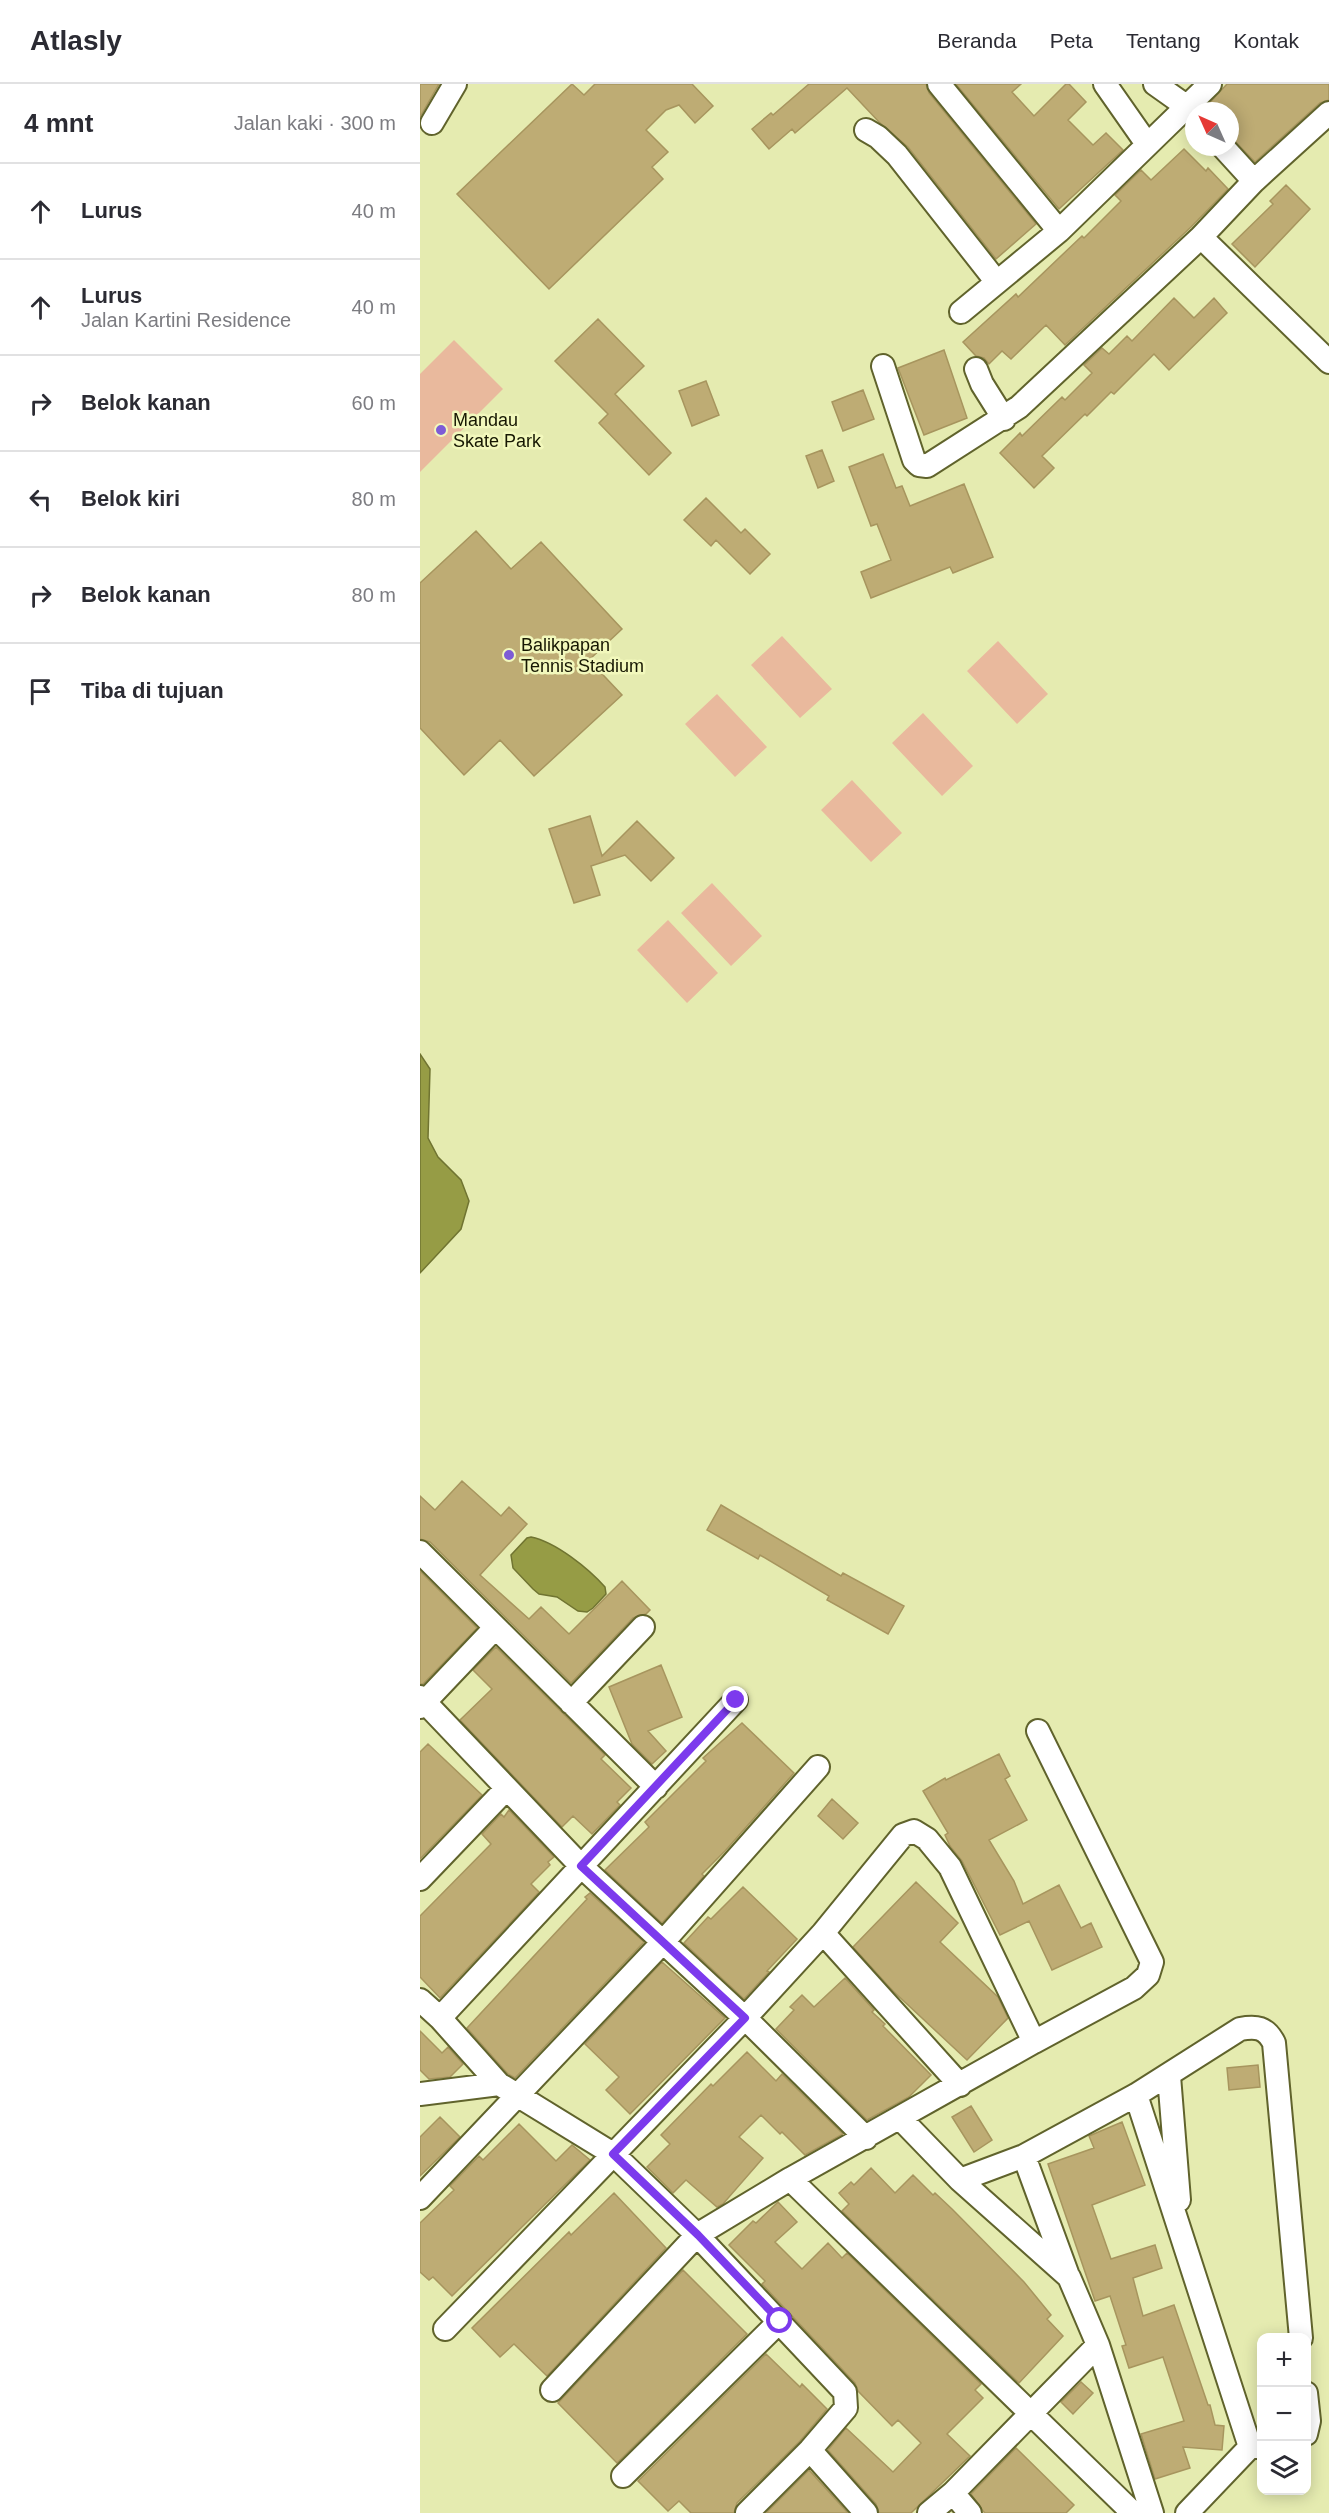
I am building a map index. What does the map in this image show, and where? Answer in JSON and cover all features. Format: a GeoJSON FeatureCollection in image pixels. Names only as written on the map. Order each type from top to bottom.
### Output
{"type":"FeatureCollection","features":[{"type":"Feature","properties":{"kind":"street"},"geometry":{"type":"LineString","coordinates":[[432,123],[455,84]]}},
{"type":"Feature","properties":{"kind":"street"},"geometry":{"type":"LineString","coordinates":[[939,84],[1059,231]]}},
{"type":"Feature","properties":{"kind":"street"},"geometry":{"type":"LineString","coordinates":[[1105,84],[1147,144]]}},
{"type":"Feature","properties":{"kind":"street"},"geometry":{"type":"LineString","coordinates":[[1155,84],[1185,107]]}},
{"type":"Feature","properties":{"kind":"street"},"geometry":{"type":"LineString","coordinates":[[1197,102],[1210,84]]}},
{"type":"Feature","properties":{"kind":"street"},"geometry":{"type":"LineString","coordinates":[[883,366],[914,460],[919,465],[927,466],[1004,419],[1019,407],[1201,237],[1254,181],[1329,113]]}},
{"type":"Feature","properties":{"kind":"street"},"geometry":{"type":"LineString","coordinates":[[961,312],[1059,231],[1147,144],[1185,115]]}},
{"type":"Feature","properties":{"kind":"street"},"geometry":{"type":"LineString","coordinates":[[866,130],[878,137],[897,155],[996,281]]}},
{"type":"Feature","properties":{"kind":"street"},"geometry":{"type":"LineString","coordinates":[[1231,156],[1254,181]]}},
{"type":"Feature","properties":{"kind":"street"},"geometry":{"type":"LineString","coordinates":[[1201,237],[1329,362]]}},
{"type":"Feature","properties":{"kind":"street"},"geometry":{"type":"LineString","coordinates":[[976,369],[982,384],[1004,419]]}},
{"type":"Feature","properties":{"kind":"street"},"geometry":{"type":"LineString","coordinates":[[420,1552],[656,1787]]}},
{"type":"Feature","properties":{"kind":"street"},"geometry":{"type":"LineString","coordinates":[[571,1703],[643,1627]]}},
{"type":"Feature","properties":{"kind":"street"},"geometry":{"type":"LineString","coordinates":[[495,1628],[422,1702],[581,1866],[745,2018],[866,2138]]}},
{"type":"Feature","properties":{"kind":"street"},"geometry":{"type":"LineString","coordinates":[[440,2018],[736,1700]]}},
{"type":"Feature","properties":{"kind":"street"},"geometry":{"type":"LineString","coordinates":[[552,2390],[698,2235],[790,2179],[1134,1988],[1148,1975],[1152,1962],[1038,1731]]}},
{"type":"Feature","properties":{"kind":"street"},"geometry":{"type":"LineString","coordinates":[[420,2198],[663,1942],[818,1767]]}},
{"type":"Feature","properties":{"kind":"street"},"geometry":{"type":"LineString","coordinates":[[420,1879],[506,1789]]}},
{"type":"Feature","properties":{"kind":"street"},"geometry":{"type":"LineString","coordinates":[[445,2329],[745,2018],[823,1933],[903,1835],[914,1831],[927,1839],[950,1867],[1034,2042]]}},
{"type":"Feature","properties":{"kind":"street"},"geometry":{"type":"LineString","coordinates":[[823,1933],[960,2085]]}},
{"type":"Feature","properties":{"kind":"street"},"geometry":{"type":"LineString","coordinates":[[420,2000],[440,2018],[499,2085],[519,2095],[613,2154],[698,2235],[845,2392],[846,2408],[810,2450],[747,2513]]}},
{"type":"Feature","properties":{"kind":"street"},"geometry":{"type":"LineString","coordinates":[[960,2180],[1024,2156],[1136,2096],[1240,2029],[1253,2026],[1262,2028],[1270,2035],[1274,2043],[1301,2333]]}},
{"type":"Feature","properties":{"kind":"street"},"geometry":{"type":"LineString","coordinates":[[1168,2076],[1182,2238]]}},
{"type":"Feature","properties":{"kind":"street"},"geometry":{"type":"LineString","coordinates":[[420,2094],[499,2085]]}},
{"type":"Feature","properties":{"kind":"street"},"geometry":{"type":"LineString","coordinates":[[1136,2096],[1182,2238],[1256,2447],[1186,2513]]}},
{"type":"Feature","properties":{"kind":"street"},"geometry":{"type":"LineString","coordinates":[[900,2118],[960,2180],[1069,2277]]}},
{"type":"Feature","properties":{"kind":"street"},"geometry":{"type":"LineString","coordinates":[[1024,2156],[1069,2277],[1098,2345],[1152,2513]]}},
{"type":"Feature","properties":{"kind":"street"},"geometry":{"type":"LineString","coordinates":[[790,2179],[1133,2513]]}},
{"type":"Feature","properties":{"kind":"street"},"geometry":{"type":"LineString","coordinates":[[624,2476],[780,2321]]}},
{"type":"Feature","properties":{"kind":"street"},"geometry":{"type":"LineString","coordinates":[[929,2513],[953,2493],[1029,2412],[1098,2345]]}},
{"type":"Feature","properties":{"kind":"street"},"geometry":{"type":"LineString","coordinates":[[810,2450],[866,2513]]}},
{"type":"Feature","properties":{"kind":"street"},"geometry":{"type":"LineString","coordinates":[[953,2493],[970,2513]]}},
{"type":"Feature","properties":{"kind":"shaded area","name":"Mandau Skate Park"},"geometry":{"type":"Polygon","coordinates":[[[454,340],[503,389],[420,472],[420,374],[454,340]]]}},
{"type":"Feature","properties":{"kind":"shaded area"},"geometry":{"type":"Polygon","coordinates":[[[782,636],[832,689],[800,718],[751,665],[782,636]]]}},
{"type":"Feature","properties":{"kind":"shaded area"},"geometry":{"type":"Polygon","coordinates":[[[998,641],[1048,694],[1017,724],[967,671],[998,641]]]}},
{"type":"Feature","properties":{"kind":"shaded area"},"geometry":{"type":"Polygon","coordinates":[[[717,694],[767,747],[735,777],[685,724],[717,694]]]}},
{"type":"Feature","properties":{"kind":"shaded area"},"geometry":{"type":"Polygon","coordinates":[[[923,713],[973,766],[942,796],[892,743],[923,713]]]}},
{"type":"Feature","properties":{"kind":"shaded area"},"geometry":{"type":"Polygon","coordinates":[[[852,780],[902,833],[871,862],[821,810],[852,780]]]}},
{"type":"Feature","properties":{"kind":"shaded area"},"geometry":{"type":"Polygon","coordinates":[[[712,883],[762,936],[731,966],[681,913],[712,883]]]}},
{"type":"Feature","properties":{"kind":"shaded area"},"geometry":{"type":"Polygon","coordinates":[[[668,920],[718,973],[687,1003],[637,950],[668,920]]]}},
{"type":"Feature","properties":{"kind":"shaded area"},"geometry":{"type":"Polygon","coordinates":[[[420,1054],[430,1069],[428,1138],[438,1157],[461,1180],[469,1201],[461,1229],[420,1273],[420,1054]]]}},
{"type":"Feature","properties":{"kind":"shaded area"},"geometry":{"type":"Polygon","coordinates":[[[531,1537],[551,1544],[571,1557],[605,1587],[606,1594],[593,1608],[587,1612],[578,1611],[557,1597],[539,1594],[513,1568],[511,1555],[527,1538],[531,1537]]]}},
{"type":"Feature","properties":{"kind":"building"},"geometry":{"type":"Polygon","coordinates":[[[420,84],[439,84],[420,117],[420,84]]]}},
{"type":"Feature","properties":{"kind":"building"},"geometry":{"type":"Polygon","coordinates":[[[572,84],[584,95],[595,84],[692,84],[713,106],[695,123],[679,105],[666,110],[646,130],[668,152],[652,167],[663,179],[549,289],[457,194],[572,84]]]}},
{"type":"Feature","properties":{"kind":"building"},"geometry":{"type":"Polygon","coordinates":[[[809,84],[926,84],[929,93],[1036,224],[996,259],[908,147],[879,122],[847,88],[795,133],[792,129],[769,149],[752,129],[771,113],[773,115],[809,84]]]}},
{"type":"Feature","properties":{"kind":"building"},"geometry":{"type":"Polygon","coordinates":[[[956,84],[1021,84],[1012,92],[1034,116],[1066,84],[1069,84],[1086,102],[1068,120],[1093,145],[1106,133],[1123,150],[1059,209],[956,84]]]}},
{"type":"Feature","properties":{"kind":"building"},"geometry":{"type":"Polygon","coordinates":[[[1227,84],[1329,84],[1329,100],[1320,103],[1255,162],[1239,145],[1239,102],[1210,102],[1227,84]]]}},
{"type":"Feature","properties":{"kind":"building"},"geometry":{"type":"Polygon","coordinates":[[[1184,149],[1185,156],[1191,156],[1206,171],[1208,168],[1228,189],[1191,227],[1065,345],[1046,325],[1011,359],[1002,351],[989,364],[984,358],[976,356],[963,342],[1016,294],[1018,297],[1082,236],[1084,238],[1121,201],[1115,195],[1141,170],[1151,180],[1184,149]]]}},
{"type":"Feature","properties":{"kind":"building"},"geometry":{"type":"Polygon","coordinates":[[[1286,185],[1310,209],[1255,267],[1232,244],[1273,204],[1270,201],[1286,185]]]}},
{"type":"Feature","properties":{"kind":"building"},"geometry":{"type":"Polygon","coordinates":[[[1174,298],[1194,318],[1214,298],[1227,313],[1169,370],[1154,354],[1114,394],[1111,392],[1087,416],[1085,414],[1042,456],[1054,468],[1034,488],[1000,453],[1020,433],[1022,436],[1062,397],[1065,400],[1092,373],[1084,365],[1102,348],[1109,354],[1127,336],[1132,341],[1174,298]]]}},
{"type":"Feature","properties":{"kind":"building"},"geometry":{"type":"Polygon","coordinates":[[[598,319],[644,366],[615,394],[671,453],[649,475],[599,423],[608,414],[555,361],[598,319]]]}},
{"type":"Feature","properties":{"kind":"building"},"geometry":{"type":"Polygon","coordinates":[[[944,350],[967,418],[924,435],[898,368],[944,350]]]}},
{"type":"Feature","properties":{"kind":"building"},"geometry":{"type":"Polygon","coordinates":[[[706,381],[719,415],[692,426],[679,391],[706,381]]]}},
{"type":"Feature","properties":{"kind":"building"},"geometry":{"type":"Polygon","coordinates":[[[863,390],[874,419],[843,431],[832,402],[863,390]]]}},
{"type":"Feature","properties":{"kind":"building"},"geometry":{"type":"Polygon","coordinates":[[[822,450],[834,481],[818,488],[806,456],[822,450]]]}},
{"type":"Feature","properties":{"kind":"building"},"geometry":{"type":"Polygon","coordinates":[[[883,454],[896,488],[902,486],[910,506],[964,484],[993,557],[953,573],[950,567],[871,598],[861,572],[891,560],[877,524],[871,526],[849,467],[883,454]]]}},
{"type":"Feature","properties":{"kind":"building"},"geometry":{"type":"Polygon","coordinates":[[[706,498],[741,533],[745,529],[770,554],[750,574],[716,540],[711,546],[684,520],[706,498]]]}},
{"type":"Feature","properties":{"kind":"building","name":"Balikpapan Tennis Stadium"},"geometry":{"type":"Polygon","coordinates":[[[476,531],[511,569],[541,542],[622,629],[589,660],[622,695],[534,776],[500,740],[464,775],[420,728],[420,583],[476,531]]]}},
{"type":"Feature","properties":{"kind":"building"},"geometry":{"type":"Polygon","coordinates":[[[590,816],[602,856],[637,821],[674,858],[651,881],[625,855],[591,866],[600,895],[574,903],[549,829],[590,816]]]}},
{"type":"Feature","properties":{"kind":"building"},"geometry":{"type":"Polygon","coordinates":[[[462,1481],[501,1516],[509,1507],[527,1524],[480,1575],[529,1619],[541,1607],[569,1634],[622,1581],[650,1610],[646,1614],[633,1618],[571,1683],[430,1542],[420,1539],[420,1496],[435,1510],[462,1481]]]}},
{"type":"Feature","properties":{"kind":"building"},"geometry":{"type":"Polygon","coordinates":[[[721,1505],[841,1576],[843,1573],[904,1606],[888,1634],[827,1600],[829,1596],[760,1555],[758,1559],[707,1530],[721,1505]]]}},
{"type":"Feature","properties":{"kind":"building"},"geometry":{"type":"Polygon","coordinates":[[[420,1571],[477,1628],[423,1684],[420,1684],[420,1571]]]}},
{"type":"Feature","properties":{"kind":"building"},"geometry":{"type":"Polygon","coordinates":[[[496,1647],[605,1755],[601,1759],[631,1788],[617,1802],[620,1805],[592,1834],[573,1816],[562,1827],[460,1720],[492,1689],[473,1670],[496,1647]]]}},
{"type":"Feature","properties":{"kind":"building"},"geometry":{"type":"Polygon","coordinates":[[[661,1665],[682,1717],[648,1731],[666,1751],[652,1764],[632,1744],[609,1687],[661,1665]]]}},
{"type":"Feature","properties":{"kind":"building"},"geometry":{"type":"Polygon","coordinates":[[[742,1723],[794,1773],[702,1874],[704,1876],[662,1923],[605,1870],[649,1827],[645,1822],[706,1761],[703,1758],[742,1723]]]}},
{"type":"Feature","properties":{"kind":"building"},"geometry":{"type":"Polygon","coordinates":[[[428,1744],[482,1795],[420,1859],[420,1752],[428,1744]]]}},
{"type":"Feature","properties":{"kind":"building"},"geometry":{"type":"Polygon","coordinates":[[[999,1754],[1010,1776],[1005,1779],[1027,1820],[989,1840],[1014,1881],[1023,1904],[1059,1885],[1081,1928],[1091,1923],[1102,1947],[1052,1970],[1029,1921],[1000,1935],[962,1861],[950,1846],[945,1835],[948,1833],[923,1791],[945,1778],[946,1780],[999,1754]]]}},
{"type":"Feature","properties":{"kind":"building"},"geometry":{"type":"Polygon","coordinates":[[[832,1799],[858,1823],[843,1839],[818,1816],[832,1799]]]}},
{"type":"Feature","properties":{"kind":"building"},"geometry":{"type":"Polygon","coordinates":[[[509,1810],[554,1857],[548,1862],[550,1865],[531,1884],[539,1892],[440,1998],[420,1977],[420,1916],[491,1844],[482,1834],[501,1814],[504,1817],[509,1810]]]}},
{"type":"Feature","properties":{"kind":"building"},"geometry":{"type":"Polygon","coordinates":[[[916,1882],[958,1923],[940,1942],[998,1997],[1008,2018],[967,2060],[893,1991],[853,1947],[916,1882]]]}},
{"type":"Feature","properties":{"kind":"building"},"geometry":{"type":"Polygon","coordinates":[[[743,1887],[797,1939],[744,1999],[684,1943],[708,1917],[711,1919],[743,1887]]]}},
{"type":"Feature","properties":{"kind":"building"},"geometry":{"type":"Polygon","coordinates":[[[590,1893],[644,1942],[515,2078],[508,2074],[467,2028],[587,1899],[585,1897],[590,1893]]]}},
{"type":"Feature","properties":{"kind":"building"},"geometry":{"type":"Polygon","coordinates":[[[662,1962],[725,2018],[630,2114],[606,2090],[619,2077],[585,2044],[662,1962]]]}},
{"type":"Feature","properties":{"kind":"building"},"geometry":{"type":"Polygon","coordinates":[[[845,1978],[874,2010],[872,2012],[885,2024],[883,2026],[931,2075],[909,2097],[867,2120],[776,2029],[794,2010],[790,2007],[802,1995],[814,2007],[845,1978]]]}},
{"type":"Feature","properties":{"kind":"building"},"geometry":{"type":"Polygon","coordinates":[[[420,2031],[442,2053],[448,2047],[463,2064],[450,2077],[429,2079],[420,2070],[420,2031]]]}},
{"type":"Feature","properties":{"kind":"building"},"geometry":{"type":"Polygon","coordinates":[[[747,2052],[776,2081],[782,2074],[843,2134],[805,2155],[761,2115],[739,2137],[763,2158],[723,2204],[717,2207],[686,2180],[673,2193],[647,2167],[670,2144],[661,2135],[711,2084],[713,2086],[747,2052]]]}},
{"type":"Feature","properties":{"kind":"building"},"geometry":{"type":"Polygon","coordinates":[[[1258,2065],[1260,2087],[1229,2090],[1227,2068],[1258,2065]]]}},
{"type":"Feature","properties":{"kind":"building"},"geometry":{"type":"Polygon","coordinates":[[[971,2106],[992,2140],[974,2152],[952,2117],[971,2106]]]}},
{"type":"Feature","properties":{"kind":"building"},"geometry":{"type":"Polygon","coordinates":[[[440,2117],[460,2137],[420,2176],[420,2137],[440,2117]]]}},
{"type":"Feature","properties":{"kind":"building"},"geometry":{"type":"Polygon","coordinates":[[[1122,2122],[1145,2185],[1092,2205],[1111,2259],[1155,2245],[1162,2268],[1133,2278],[1143,2316],[1174,2305],[1215,2425],[1224,2426],[1222,2450],[1183,2447],[1190,2468],[1155,2479],[1141,2434],[1184,2421],[1163,2357],[1129,2368],[1122,2346],[1126,2345],[1110,2296],[1095,2301],[1048,2164],[1094,2148],[1089,2136],[1122,2122]]]}},
{"type":"Feature","properties":{"kind":"building"},"geometry":{"type":"Polygon","coordinates":[[[519,2124],[556,2161],[572,2145],[590,2160],[452,2296],[433,2277],[429,2280],[420,2272],[420,2223],[454,2190],[450,2186],[479,2156],[483,2160],[519,2124]]]}},
{"type":"Feature","properties":{"kind":"building"},"geometry":{"type":"Polygon","coordinates":[[[871,2168],[895,2193],[913,2175],[933,2195],[935,2193],[952,2209],[1024,2282],[1051,2315],[1047,2319],[1063,2336],[1019,2383],[842,2211],[849,2204],[839,2193],[851,2182],[854,2185],[871,2168]]]}},
{"type":"Feature","properties":{"kind":"building"},"geometry":{"type":"Polygon","coordinates":[[[614,2193],[666,2248],[547,2376],[514,2344],[500,2357],[472,2328],[569,2232],[571,2235],[614,2193]]]}},
{"type":"Feature","properties":{"kind":"building"},"geometry":{"type":"Polygon","coordinates":[[[778,2202],[797,2222],[775,2242],[802,2269],[828,2243],[842,2258],[847,2253],[981,2384],[975,2390],[983,2398],[947,2434],[970,2456],[911,2513],[879,2513],[876,2504],[828,2450],[846,2428],[893,2472],[921,2443],[898,2420],[892,2426],[858,2391],[855,2383],[762,2284],[765,2281],[729,2245],[753,2221],[756,2223],[778,2202]]]}},
{"type":"Feature","properties":{"kind":"building"},"geometry":{"type":"Polygon","coordinates":[[[683,2270],[747,2334],[617,2463],[558,2403],[683,2270]]]}},
{"type":"Feature","properties":{"kind":"building"},"geometry":{"type":"Polygon","coordinates":[[[766,2354],[800,2387],[802,2384],[827,2409],[800,2441],[737,2503],[734,2513],[691,2513],[679,2501],[668,2511],[638,2481],[766,2354]]]}},
{"type":"Feature","properties":{"kind":"building"},"geometry":{"type":"Polygon","coordinates":[[[1081,2382],[1093,2393],[1073,2414],[1061,2402],[1081,2382]]]}},
{"type":"Feature","properties":{"kind":"building"},"geometry":{"type":"Polygon","coordinates":[[[1016,2448],[1074,2505],[1066,2513],[985,2513],[983,2511],[971,2494],[1016,2448]]]}},
{"type":"Feature","properties":{"kind":"building"},"geometry":{"type":"Polygon","coordinates":[[[809,2470],[848,2513],[766,2513],[809,2470]]]}},
{"type":"Feature","properties":{"kind":"place","name":"Mandau Skate Park"},"geometry":{"type":"Point","coordinates":[441,430]}},
{"type":"Feature","properties":{"kind":"place","name":"Balikpapan Tennis Stadium"},"geometry":{"type":"Point","coordinates":[509,655]}},
{"type":"Feature","properties":{"kind":"route"},"geometry":{"type":"LineString","coordinates":[[736,1700],[581,1866],[745,2018],[613,2154],[698,2235],[780,2321]]}}]}
